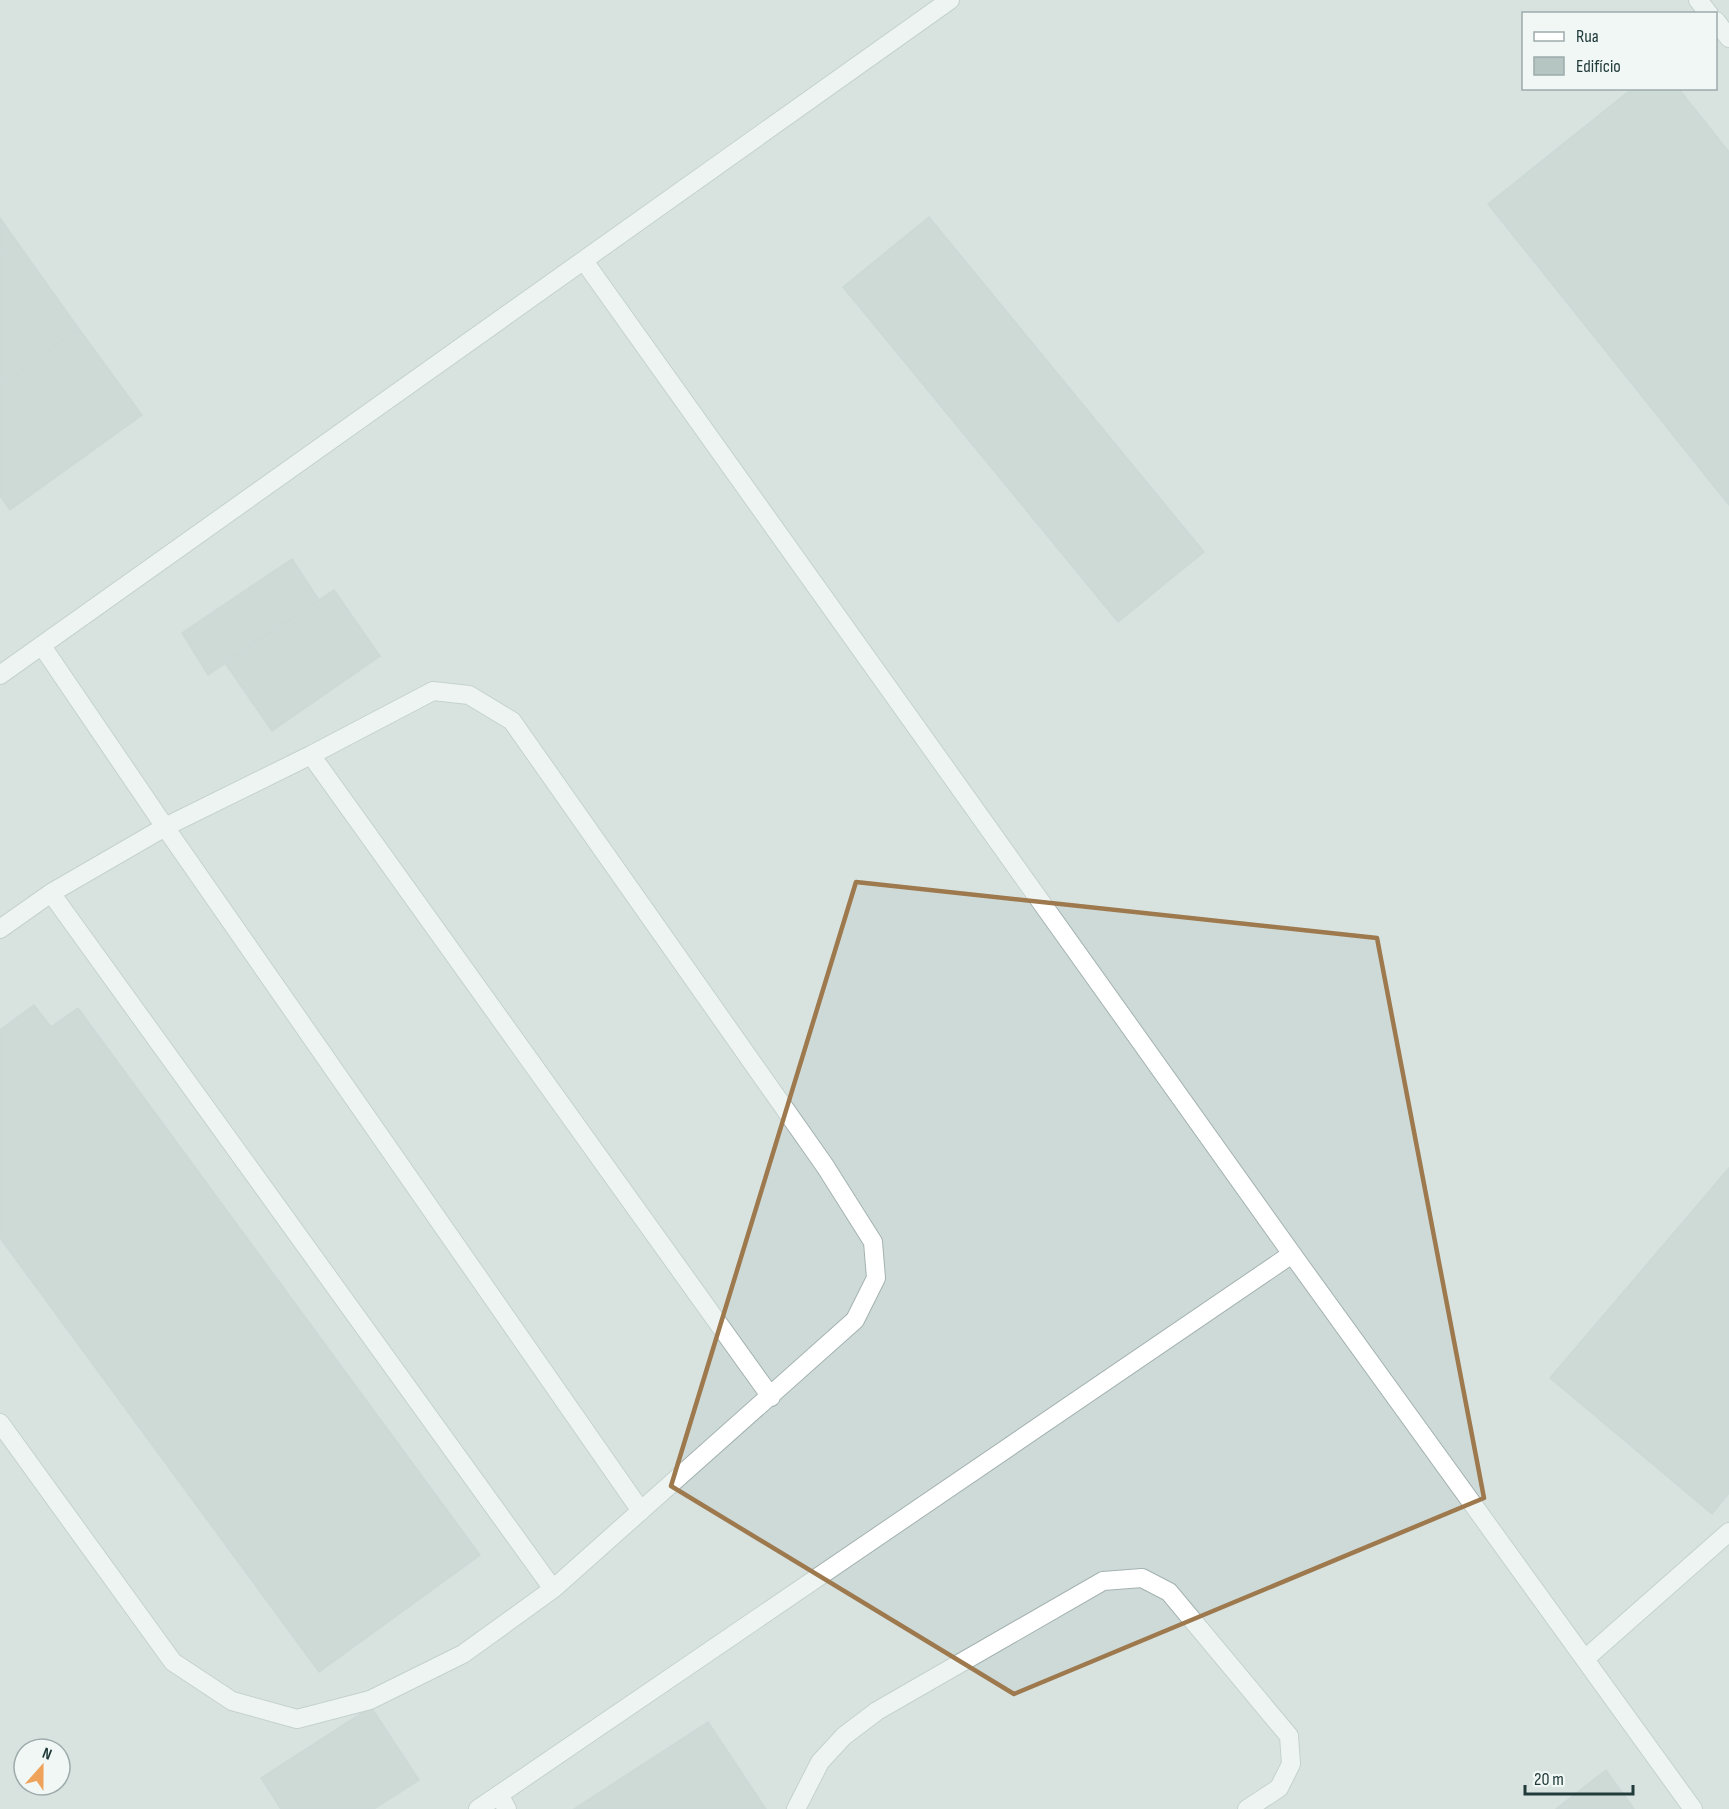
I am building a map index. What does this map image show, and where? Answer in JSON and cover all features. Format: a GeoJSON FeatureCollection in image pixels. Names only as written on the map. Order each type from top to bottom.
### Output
{"type":"FeatureCollection","features":[{"type":"Feature","properties":{"kind":"street"},"geometry":{"type":"LineString","coordinates":[[0,675],[950,0]]}},
{"type":"Feature","properties":{"kind":"street"},"geometry":{"type":"LineString","coordinates":[[1698,0],[1707,12]]}},
{"type":"Feature","properties":{"kind":"street"},"geometry":{"type":"LineString","coordinates":[[1717,22],[1729,38]]}},
{"type":"Feature","properties":{"kind":"street"},"geometry":{"type":"LineString","coordinates":[[584,261],[1292,1254],[1693,1809]]}},
{"type":"Feature","properties":{"kind":"street"},"geometry":{"type":"LineString","coordinates":[[42,646],[165,827],[641,1511]]}},
{"type":"Feature","properties":{"kind":"street"},"geometry":{"type":"LineString","coordinates":[[0,929],[51,893],[165,827],[311,755],[433,691],[470,696],[512,721],[825,1166],[873,1242],[876,1278],[855,1320],[553,1589],[463,1654],[370,1700],[297,1719],[232,1701],[173,1662],[0,1423]]}},
{"type":"Feature","properties":{"kind":"street"},"geometry":{"type":"LineString","coordinates":[[311,755],[771,1396]]}},
{"type":"Feature","properties":{"kind":"street"},"geometry":{"type":"LineString","coordinates":[[51,893],[553,1589]]}},
{"type":"Feature","properties":{"kind":"street"},"geometry":{"type":"LineString","coordinates":[[478,1809],[503,1802],[1292,1254]]}},
{"type":"Feature","properties":{"kind":"street"},"geometry":{"type":"LineString","coordinates":[[1585,1659],[1729,1532]]}},
{"type":"Feature","properties":{"kind":"street"},"geometry":{"type":"LineString","coordinates":[[796,1809],[820,1762],[844,1736],[877,1711],[1103,1581],[1142,1578],[1169,1592],[1289,1737],[1291,1764],[1279,1788],[1247,1809]]}},
{"type":"Feature","properties":{"kind":"highlighted area"},"geometry":{"type":"Polygon","coordinates":[[[856,882],[1377,938],[1484,1498],[1014,1694],[671,1486],[856,882]]]}},
{"type":"Feature","properties":{"kind":"shaded area"},"geometry":{"type":"Polygon","coordinates":[[[0,0],[1729,0],[1729,1809],[0,1809],[0,0]]]}},
{"type":"Feature","properties":{"kind":"building"},"geometry":{"type":"Polygon","coordinates":[[[1630,90],[1680,90],[1729,152],[1729,505],[1488,204],[1630,90]]]}},
{"type":"Feature","properties":{"kind":"building"},"geometry":{"type":"Polygon","coordinates":[[[929,217],[1204,552],[1118,622],[843,287],[929,217]]]}},
{"type":"Feature","properties":{"kind":"building"},"geometry":{"type":"Polygon","coordinates":[[[0,218],[17,242],[0,254],[0,218]]]}},
{"type":"Feature","properties":{"kind":"building"},"geometry":{"type":"Polygon","coordinates":[[[17,242],[79,329],[0,385],[0,254],[17,242]]]}},
{"type":"Feature","properties":{"kind":"building"},"geometry":{"type":"Polygon","coordinates":[[[79,329],[142,415],[10,510],[0,496],[0,385],[79,329]]]}},
{"type":"Feature","properties":{"kind":"building"},"geometry":{"type":"Polygon","coordinates":[[[292,559],[319,600],[208,675],[182,633],[292,559]]]}},
{"type":"Feature","properties":{"kind":"building"},"geometry":{"type":"Polygon","coordinates":[[[334,590],[380,656],[272,731],[225,663],[334,590]]]}},
{"type":"Feature","properties":{"kind":"building"},"geometry":{"type":"Polygon","coordinates":[[[34,1005],[51,1027],[78,1008],[480,1555],[319,1672],[0,1238],[0,1030],[34,1005]]]}},
{"type":"Feature","properties":{"kind":"building"},"geometry":{"type":"Polygon","coordinates":[[[1729,1168],[1729,1493],[1712,1514],[1550,1378],[1729,1168]]]}},
{"type":"Feature","properties":{"kind":"building"},"geometry":{"type":"Polygon","coordinates":[[[371,1707],[419,1780],[374,1809],[281,1809],[261,1778],[371,1707]]]}},
{"type":"Feature","properties":{"kind":"building"},"geometry":{"type":"Polygon","coordinates":[[[708,1722],[766,1809],[574,1809],[708,1722]]]}},
{"type":"Feature","properties":{"kind":"building"},"geometry":{"type":"Polygon","coordinates":[[[1606,1770],[1634,1809],[1556,1809],[1606,1770]]]}}]}
